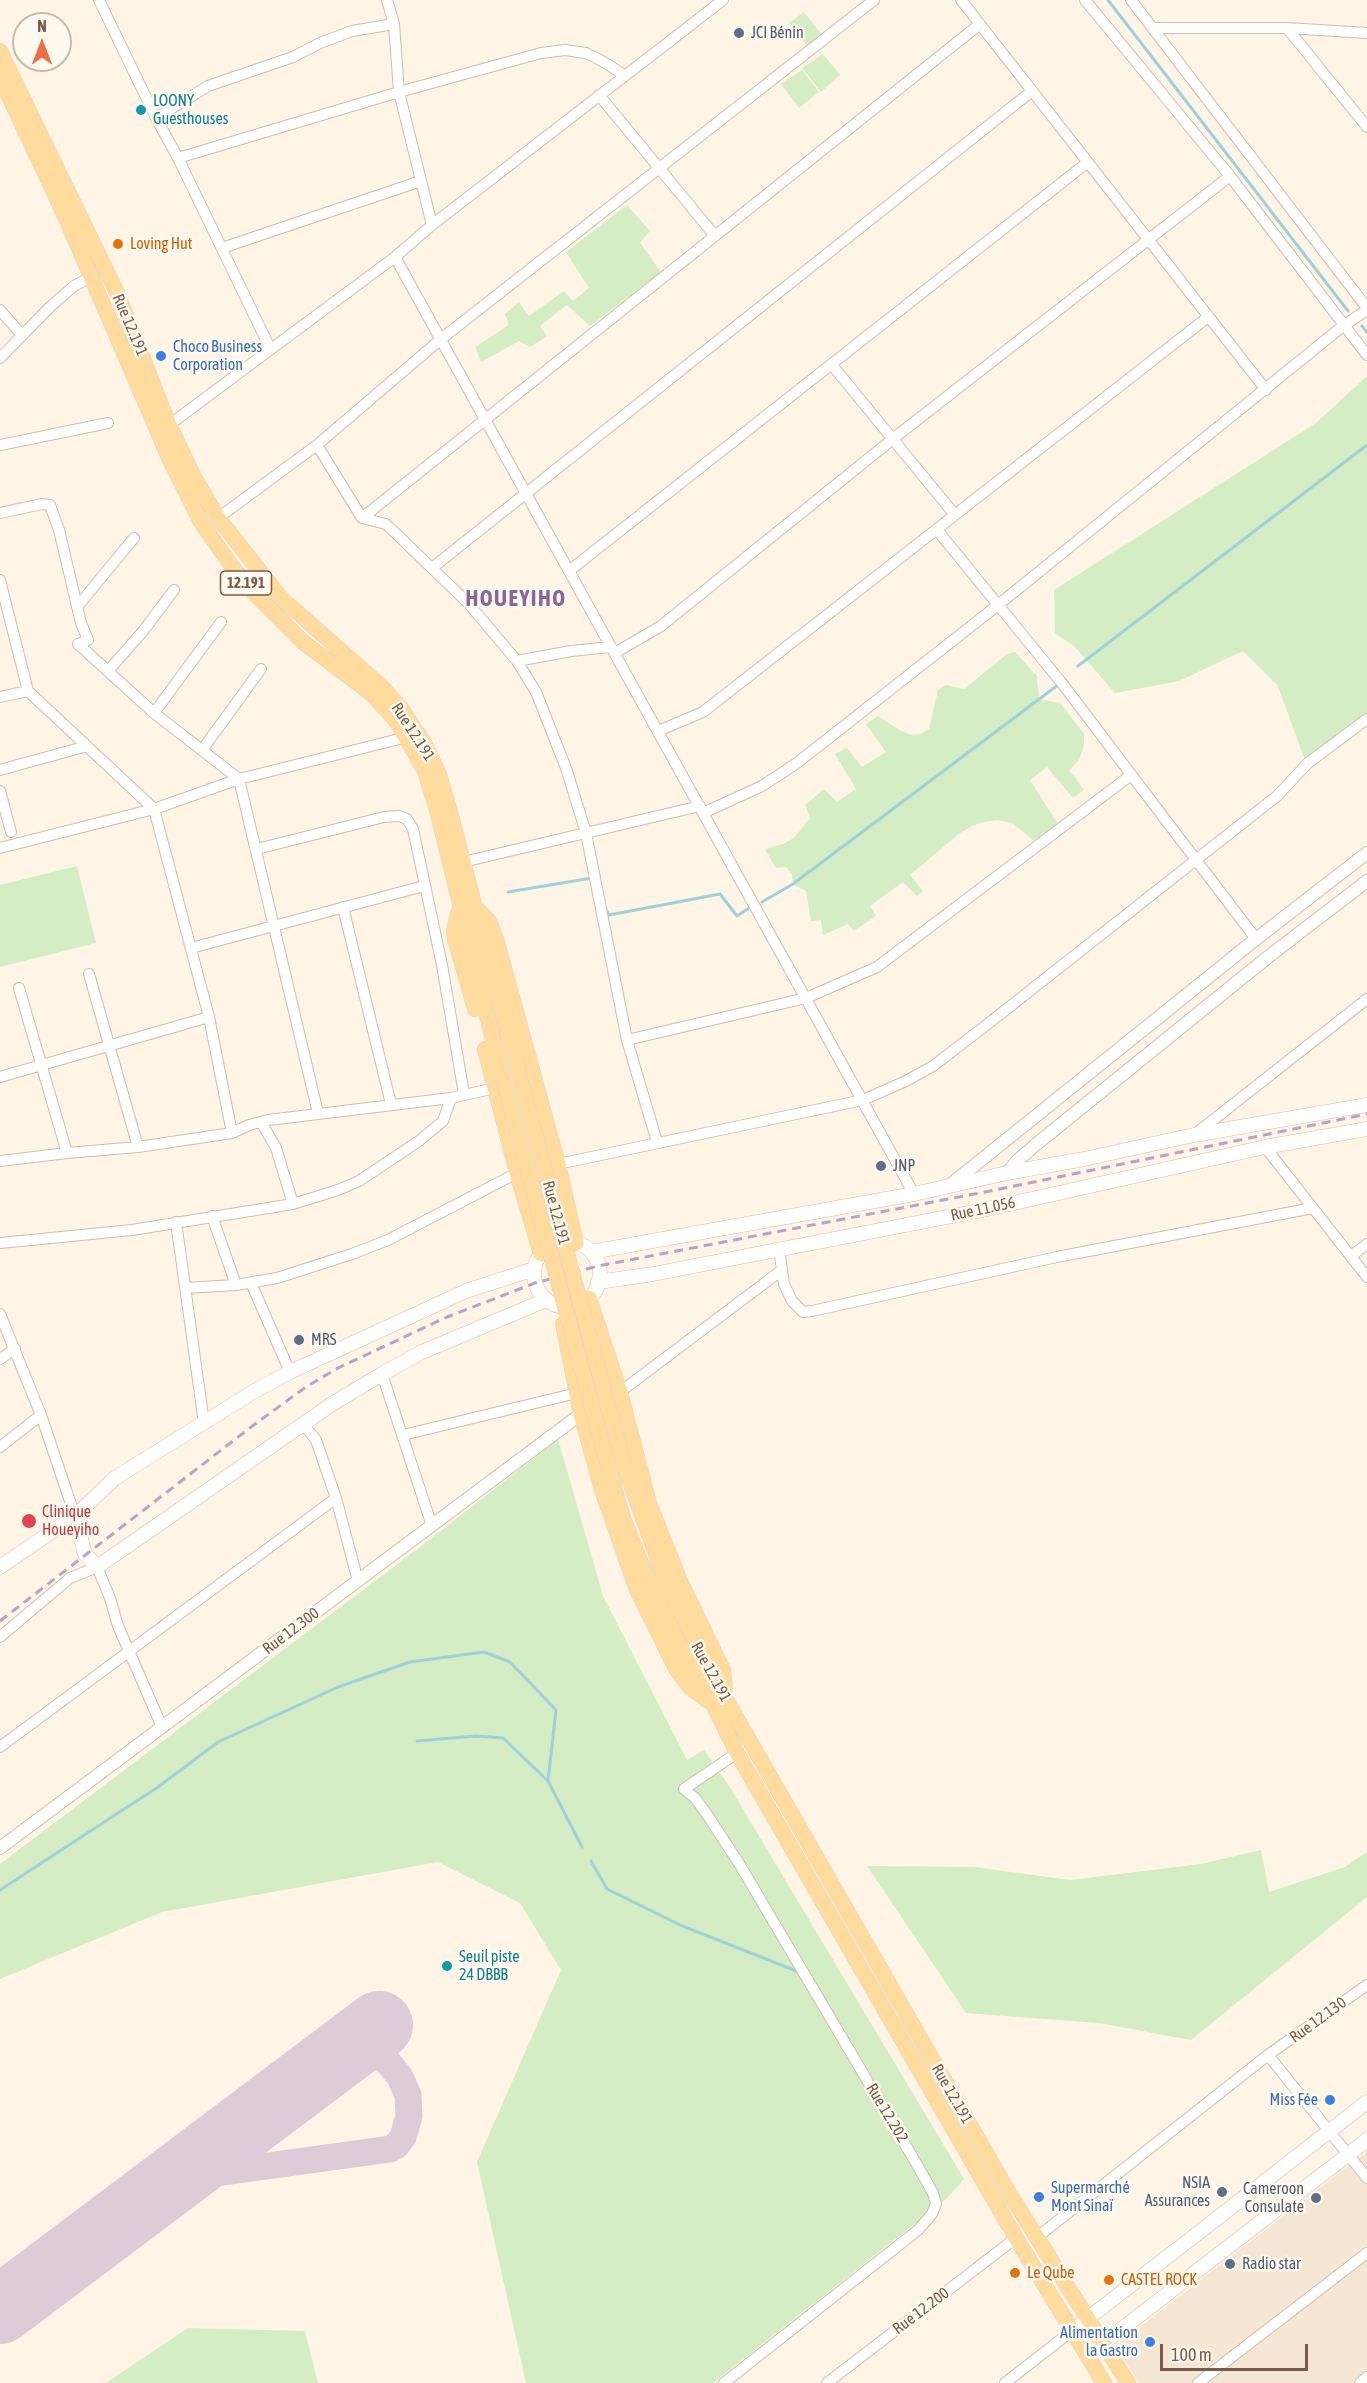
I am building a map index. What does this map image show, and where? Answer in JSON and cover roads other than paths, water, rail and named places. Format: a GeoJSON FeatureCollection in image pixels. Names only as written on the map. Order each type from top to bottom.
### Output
{"type":"FeatureCollection","features":[{"type":"Feature","properties":{"kind":"main road","name":"Rue 12.191"},"geometry":{"type":"LineString","coordinates":[[0,51],[117,295],[169,424],[194,477],[218,518],[281,598],[381,686],[413,726],[439,774],[463,862],[466,906],[499,1064],[623,1518],[659,1605],[719,1700],[1036,2238],[1128,2383]]}},
{"type":"Feature","properties":{"kind":"main road","name":"Rue 12.191"},"geometry":{"type":"LineString","coordinates":[[0,77],[65,216],[179,480],[217,547],[255,594],[303,642],[371,693],[397,722],[425,771],[515,1060],[624,1465],[640,1514],[676,1606],[705,1663],[737,1753],[1016,2238],[1104,2383]]}},
{"type":"Feature","properties":{"kind":"main road"},"geometry":{"type":"LineString","coordinates":[[541,1254],[457,947],[454,931],[466,906],[489,921],[497,942],[558,1164],[576,1243]]}},
{"type":"Feature","properties":{"kind":"main road"},"geometry":{"type":"LineString","coordinates":[[591,1252],[914,1194],[1194,1135],[1367,1105]]}},
{"type":"Feature","properties":{"kind":"main road","name":"Rue 11.056"},"geometry":{"type":"LineString","coordinates":[[598,1282],[653,1274],[978,1211],[1265,1147],[1367,1129]]}},
{"type":"Feature","properties":{"kind":"main road"},"geometry":{"type":"LineString","coordinates":[[75,1516],[86,1554],[97,1567],[303,1424],[382,1374],[422,1352],[553,1303],[576,1305],[589,1298],[598,1282],[598,1266],[591,1252],[576,1243],[556,1243],[541,1254],[534,1269],[537,1288],[553,1303],[603,1493],[637,1590],[676,1669],[690,1688],[719,1700],[723,1670],[680,1581],[650,1503],[620,1392],[589,1298]]}},
{"type":"Feature","properties":{"kind":"main road"},"geometry":{"type":"LineString","coordinates":[[0,1567],[75,1516],[115,1478],[290,1372],[466,1290],[534,1269]]}},
{"type":"Feature","properties":{"kind":"main road"},"geometry":{"type":"LineString","coordinates":[[1073,2330],[1367,2102]]}},
{"type":"Feature","properties":{"kind":"main road"},"geometry":{"type":"LineString","coordinates":[[1088,2355],[1367,2140]]}},
{"type":"Feature","properties":{"kind":"street"},"geometry":{"type":"LineString","coordinates":[[99,0],[270,348]]}},
{"type":"Feature","properties":{"kind":"street"},"geometry":{"type":"LineString","coordinates":[[387,0],[394,24],[399,92],[432,225]]}},
{"type":"Feature","properties":{"kind":"street"},"geometry":{"type":"LineString","coordinates":[[169,424],[395,257],[432,225],[723,0]]}},
{"type":"Feature","properties":{"kind":"street"},"geometry":{"type":"LineString","coordinates":[[218,518],[317,445],[441,339],[874,0]]}},
{"type":"Feature","properties":{"kind":"street"},"geometry":{"type":"LineString","coordinates":[[961,0],[1266,390]]}},
{"type":"Feature","properties":{"kind":"street"},"geometry":{"type":"LineString","coordinates":[[1085,0],[1230,176],[1367,355]]}},
{"type":"Feature","properties":{"kind":"street"},"geometry":{"type":"LineString","coordinates":[[463,862],[585,833],[702,810],[743,796],[778,776],[998,605],[1367,309],[1131,0]]}},
{"type":"Feature","properties":{"kind":"street"},"geometry":{"type":"LineString","coordinates":[[156,118],[208,86],[293,57],[320,43],[352,31],[394,24]]}},
{"type":"Feature","properties":{"kind":"street"},"geometry":{"type":"LineString","coordinates":[[362,519],[980,24]]}},
{"type":"Feature","properties":{"kind":"street"},"geometry":{"type":"LineString","coordinates":[[1152,28],[1287,28],[1367,33]]}},
{"type":"Feature","properties":{"kind":"street"},"geometry":{"type":"LineString","coordinates":[[1287,28],[1367,127]]}},
{"type":"Feature","properties":{"kind":"street"},"geometry":{"type":"LineString","coordinates":[[178,158],[399,92],[541,53],[565,50],[585,53],[624,75]]}},
{"type":"Feature","properties":{"kind":"street"},"geometry":{"type":"LineString","coordinates":[[432,568],[1032,91]]}},
{"type":"Feature","properties":{"kind":"street"},"geometry":{"type":"LineString","coordinates":[[1,92],[19,120]]}},
{"type":"Feature","properties":{"kind":"street"},"geometry":{"type":"LineString","coordinates":[[600,95],[715,236]]}},
{"type":"Feature","properties":{"kind":"street"},"geometry":{"type":"LineString","coordinates":[[569,571],[1088,162]]}},
{"type":"Feature","properties":{"kind":"street"},"geometry":{"type":"LineString","coordinates":[[517,661],[571,651],[613,650],[661,626],[894,438],[1230,176]]}},
{"type":"Feature","properties":{"kind":"street"},"geometry":{"type":"LineString","coordinates":[[222,248],[421,181]]}},
{"type":"Feature","properties":{"kind":"street"},"geometry":{"type":"LineString","coordinates":[[395,257],[487,419],[914,1194]]}},
{"type":"Feature","properties":{"kind":"street"},"geometry":{"type":"LineString","coordinates":[[0,358],[22,334],[74,286],[91,277]]}},
{"type":"Feature","properties":{"kind":"street"},"geometry":{"type":"LineString","coordinates":[[0,310],[22,334]]}},
{"type":"Feature","properties":{"kind":"street"},"geometry":{"type":"LineString","coordinates":[[658,730],[703,712],[1209,317]]}},
{"type":"Feature","properties":{"kind":"street"},"geometry":{"type":"LineString","coordinates":[[832,365],[955,515]]}},
{"type":"Feature","properties":{"kind":"street"},"geometry":{"type":"LineString","coordinates":[[0,445],[108,423]]}},
{"type":"Feature","properties":{"kind":"street"},"geometry":{"type":"LineString","coordinates":[[317,445],[362,519],[386,524],[468,603],[517,661],[536,692],[554,735],[585,833],[627,1040],[657,1142]]}},
{"type":"Feature","properties":{"kind":"street"},"geometry":{"type":"LineString","coordinates":[[0,513],[42,504],[50,505],[59,530],[77,607],[88,640],[78,644],[154,713],[239,778],[318,1113]]}},
{"type":"Feature","properties":{"kind":"street"},"geometry":{"type":"LineString","coordinates":[[936,530],[1061,682],[1256,939]]}},
{"type":"Feature","properties":{"kind":"street"},"geometry":{"type":"LineString","coordinates":[[77,607],[134,538]]}},
{"type":"Feature","properties":{"kind":"street"},"geometry":{"type":"LineString","coordinates":[[0,580],[28,691],[154,809],[209,1017],[232,1134]]}},
{"type":"Feature","properties":{"kind":"street"},"geometry":{"type":"LineString","coordinates":[[108,671],[144,630],[174,590]]}},
{"type":"Feature","properties":{"kind":"street"},"geometry":{"type":"LineString","coordinates":[[154,713],[221,622]]}},
{"type":"Feature","properties":{"kind":"street"},"geometry":{"type":"LineString","coordinates":[[202,750],[261,669]]}},
{"type":"Feature","properties":{"kind":"street"},"geometry":{"type":"LineString","coordinates":[[0,697],[28,691]]}},
{"type":"Feature","properties":{"kind":"street"},"geometry":{"type":"LineString","coordinates":[[558,1164],[862,1100],[906,1081],[933,1066],[1277,796],[1308,763],[1367,719]]}},
{"type":"Feature","properties":{"kind":"street"},"geometry":{"type":"LineString","coordinates":[[0,848],[154,809],[239,778],[407,737]]}},
{"type":"Feature","properties":{"kind":"street"},"geometry":{"type":"LineString","coordinates":[[0,770],[87,746]]}},
{"type":"Feature","properties":{"kind":"street"},"geometry":{"type":"LineString","coordinates":[[627,1040],[806,998],[877,967],[1131,775]]}},
{"type":"Feature","properties":{"kind":"street"},"geometry":{"type":"LineString","coordinates":[[0,791],[11,832]]}},
{"type":"Feature","properties":{"kind":"street"},"geometry":{"type":"LineString","coordinates":[[257,849],[384,817],[399,816],[407,819],[413,829],[442,965],[464,1094]]}},
{"type":"Feature","properties":{"kind":"street"},"geometry":{"type":"LineString","coordinates":[[950,1185],[1256,939],[1367,853]]}},
{"type":"Feature","properties":{"kind":"street"},"geometry":{"type":"LineString","coordinates":[[1007,1173],[1018,1159],[1367,881]]}},
{"type":"Feature","properties":{"kind":"street"},"geometry":{"type":"LineString","coordinates":[[191,948],[424,886]]}},
{"type":"Feature","properties":{"kind":"street"},"geometry":{"type":"LineString","coordinates":[[343,907],[392,1104]]}},
{"type":"Feature","properties":{"kind":"street"},"geometry":{"type":"LineString","coordinates":[[89,974],[138,1147]]}},
{"type":"Feature","properties":{"kind":"street"},"geometry":{"type":"LineString","coordinates":[[19,988],[67,1153]]}},
{"type":"Feature","properties":{"kind":"street"},"geometry":{"type":"LineString","coordinates":[[1194,1135],[1367,999]]}},
{"type":"Feature","properties":{"kind":"street"},"geometry":{"type":"LineString","coordinates":[[0,1077],[209,1017]]}},
{"type":"Feature","properties":{"kind":"street"},"geometry":{"type":"LineString","coordinates":[[0,1161],[138,1147],[232,1134],[261,1122],[451,1098],[495,1088]]}},
{"type":"Feature","properties":{"kind":"street"},"geometry":{"type":"LineString","coordinates":[[0,1243],[132,1230],[176,1221],[293,1204],[359,1181],[419,1141],[443,1121],[451,1098]]}},
{"type":"Feature","properties":{"kind":"street"},"geometry":{"type":"LineString","coordinates":[[261,1122],[276,1148],[293,1204]]}},
{"type":"Feature","properties":{"kind":"street"},"geometry":{"type":"LineString","coordinates":[[1265,1147],[1367,1277]]}},
{"type":"Feature","properties":{"kind":"street"},"geometry":{"type":"LineString","coordinates":[[185,1288],[236,1285],[286,1275],[388,1240],[517,1173]]}},
{"type":"Feature","properties":{"kind":"street"},"geometry":{"type":"LineString","coordinates":[[779,1249],[784,1284],[792,1301],[803,1312],[1057,1257],[1313,1208]]}},
{"type":"Feature","properties":{"kind":"street"},"geometry":{"type":"LineString","coordinates":[[212,1216],[236,1285]]}},
{"type":"Feature","properties":{"kind":"street"},"geometry":{"type":"LineString","coordinates":[[176,1221],[204,1423]]}},
{"type":"Feature","properties":{"kind":"street"},"geometry":{"type":"LineString","coordinates":[[1351,1256],[1367,1244]]}},
{"type":"Feature","properties":{"kind":"street"},"geometry":{"type":"LineString","coordinates":[[620,1392],[782,1270]]}},
{"type":"Feature","properties":{"kind":"street"},"geometry":{"type":"LineString","coordinates":[[251,1283],[290,1372]]}},
{"type":"Feature","properties":{"kind":"street"},"geometry":{"type":"LineString","coordinates":[[0,1314],[41,1415],[75,1516]]}},
{"type":"Feature","properties":{"kind":"street"},"geometry":{"type":"LineString","coordinates":[[0,1359],[15,1349]]}},
{"type":"Feature","properties":{"kind":"street"},"geometry":{"type":"LineString","coordinates":[[382,1374],[432,1526]]}},
{"type":"Feature","properties":{"kind":"street"},"geometry":{"type":"LineString","coordinates":[[403,1435],[577,1393]]}},
{"type":"Feature","properties":{"kind":"street","name":"Rue 12.300"},"geometry":{"type":"LineString","coordinates":[[0,1848],[581,1414]]}},
{"type":"Feature","properties":{"kind":"street"},"geometry":{"type":"LineString","coordinates":[[0,1447],[41,1415]]}},
{"type":"Feature","properties":{"kind":"street"},"geometry":{"type":"LineString","coordinates":[[303,1424],[316,1440],[336,1498],[358,1581]]}},
{"type":"Feature","properties":{"kind":"street"},"geometry":{"type":"LineString","coordinates":[[0,1747],[336,1498]]}},
{"type":"Feature","properties":{"kind":"street"},"geometry":{"type":"LineString","coordinates":[[0,1637],[70,1578],[97,1567],[128,1651],[162,1727]]}},
{"type":"Feature","properties":{"kind":"street","name":"Rue 12.202"},"geometry":{"type":"LineString","coordinates":[[724,2383],[918,2230],[932,2214],[936,2204],[922,2173],[740,1865],[706,1812],[684,1789],[737,1753]]}},
{"type":"Feature","properties":{"kind":"street","name":"Rue 12.130"},"geometry":{"type":"LineString","coordinates":[[1036,2238],[1268,2055],[1367,1985]]}},
{"type":"Feature","properties":{"kind":"street"},"geometry":{"type":"LineString","coordinates":[[1268,2055],[1367,2178]]}},
{"type":"Feature","properties":{"kind":"street","name":"Rue 12.200"},"geometry":{"type":"LineString","coordinates":[[827,2383],[1016,2238]]}},
{"type":"Feature","properties":{"kind":"street"},"geometry":{"type":"LineString","coordinates":[[1198,2383],[1367,2253]]}},
{"type":"Feature","properties":{"kind":"street"},"geometry":{"type":"LineString","coordinates":[[1005,2383],[1073,2330]]}},
{"type":"Feature","properties":{"kind":"street"},"geometry":{"type":"LineString","coordinates":[[1360,2383],[1367,2378]]}},
{"type":"Feature","properties":{"kind":"waterway"},"geometry":{"type":"LineString","coordinates":[[1108,0],[1348,311]]}},
{"type":"Feature","properties":{"kind":"waterway"},"geometry":{"type":"LineString","coordinates":[[1362,326],[1367,332]]}},
{"type":"Feature","properties":{"kind":"waterway"},"geometry":{"type":"LineString","coordinates":[[1078,666],[1367,445]]}},
{"type":"Feature","properties":{"kind":"waterway"},"geometry":{"type":"LineString","coordinates":[[762,902],[793,884],[1058,685]]}},
{"type":"Feature","properties":{"kind":"waterway"},"geometry":{"type":"LineString","coordinates":[[508,892],[592,878]]}},
{"type":"Feature","properties":{"kind":"waterway"},"geometry":{"type":"LineString","coordinates":[[605,908],[609,915],[720,894],[737,916],[752,906]]}},
{"type":"Feature","properties":{"kind":"waterway"},"geometry":{"type":"LineString","coordinates":[[0,1890],[158,1787],[218,1742],[338,1687],[410,1662],[484,1652],[510,1662],[556,1710],[548,1781],[582,1847]]}},
{"type":"Feature","properties":{"kind":"waterway"},"geometry":{"type":"LineString","coordinates":[[417,1741],[476,1736],[503,1738],[548,1781]]}},
{"type":"Feature","properties":{"kind":"waterway"},"geometry":{"type":"LineString","coordinates":[[591,1861],[607,1889],[680,1925],[799,1972]]}},
{"type":"Feature","properties":{"kind":"railway"},"geometry":{"type":"LineString","coordinates":[[0,1621],[306,1387],[338,1368],[447,1317],[535,1283],[598,1266],[985,1192],[1367,1114]]}},
{"type":"Feature","properties":{"kind":"place","name":"JCI Bénin"},"geometry":{"type":"Point","coordinates":[739,33]}},
{"type":"Feature","properties":{"kind":"place","name":"LOONY Guesthouses"},"geometry":{"type":"Point","coordinates":[141,110]}},
{"type":"Feature","properties":{"kind":"place","name":"Loving Hut"},"geometry":{"type":"Point","coordinates":[118,244]}},
{"type":"Feature","properties":{"kind":"place","name":"Choco Business Corporation"},"geometry":{"type":"Point","coordinates":[161,356]}},
{"type":"Feature","properties":{"kind":"place","name":"JNP"},"geometry":{"type":"Point","coordinates":[881,1166]}},
{"type":"Feature","properties":{"kind":"place","name":"MRS"},"geometry":{"type":"Point","coordinates":[299,1340]}},
{"type":"Feature","properties":{"kind":"place","name":"Clinique Houeyiho"},"geometry":{"type":"Point","coordinates":[29,1521]}},
{"type":"Feature","properties":{"kind":"place","name":"Seuil piste 24 DBBB"},"geometry":{"type":"Point","coordinates":[447,1966]}},
{"type":"Feature","properties":{"kind":"place","name":"Miss Fée"},"geometry":{"type":"Point","coordinates":[1330,2100]}},
{"type":"Feature","properties":{"kind":"place","name":"NSIA Assurances"},"geometry":{"type":"Point","coordinates":[1222,2192]}},
{"type":"Feature","properties":{"kind":"place","name":"Supermarché Mont Sinaï"},"geometry":{"type":"Point","coordinates":[1039,2197]}},
{"type":"Feature","properties":{"kind":"place","name":"Cameroon Consulate"},"geometry":{"type":"Point","coordinates":[1316,2198]}},
{"type":"Feature","properties":{"kind":"place","name":"Radio star"},"geometry":{"type":"Point","coordinates":[1230,2264]}},
{"type":"Feature","properties":{"kind":"place","name":"Le Qube"},"geometry":{"type":"Point","coordinates":[1015,2273]}},
{"type":"Feature","properties":{"kind":"place","name":"CASTEL ROCK"},"geometry":{"type":"Point","coordinates":[1109,2280]}},
{"type":"Feature","properties":{"kind":"place","name":"Alimentation la Gastro"},"geometry":{"type":"Point","coordinates":[1150,2342]}},
{"type":"Feature","properties":{"kind":"district","name":"HOUEYIHO"},"geometry":{"type":"Point","coordinates":[516,599]}}]}
